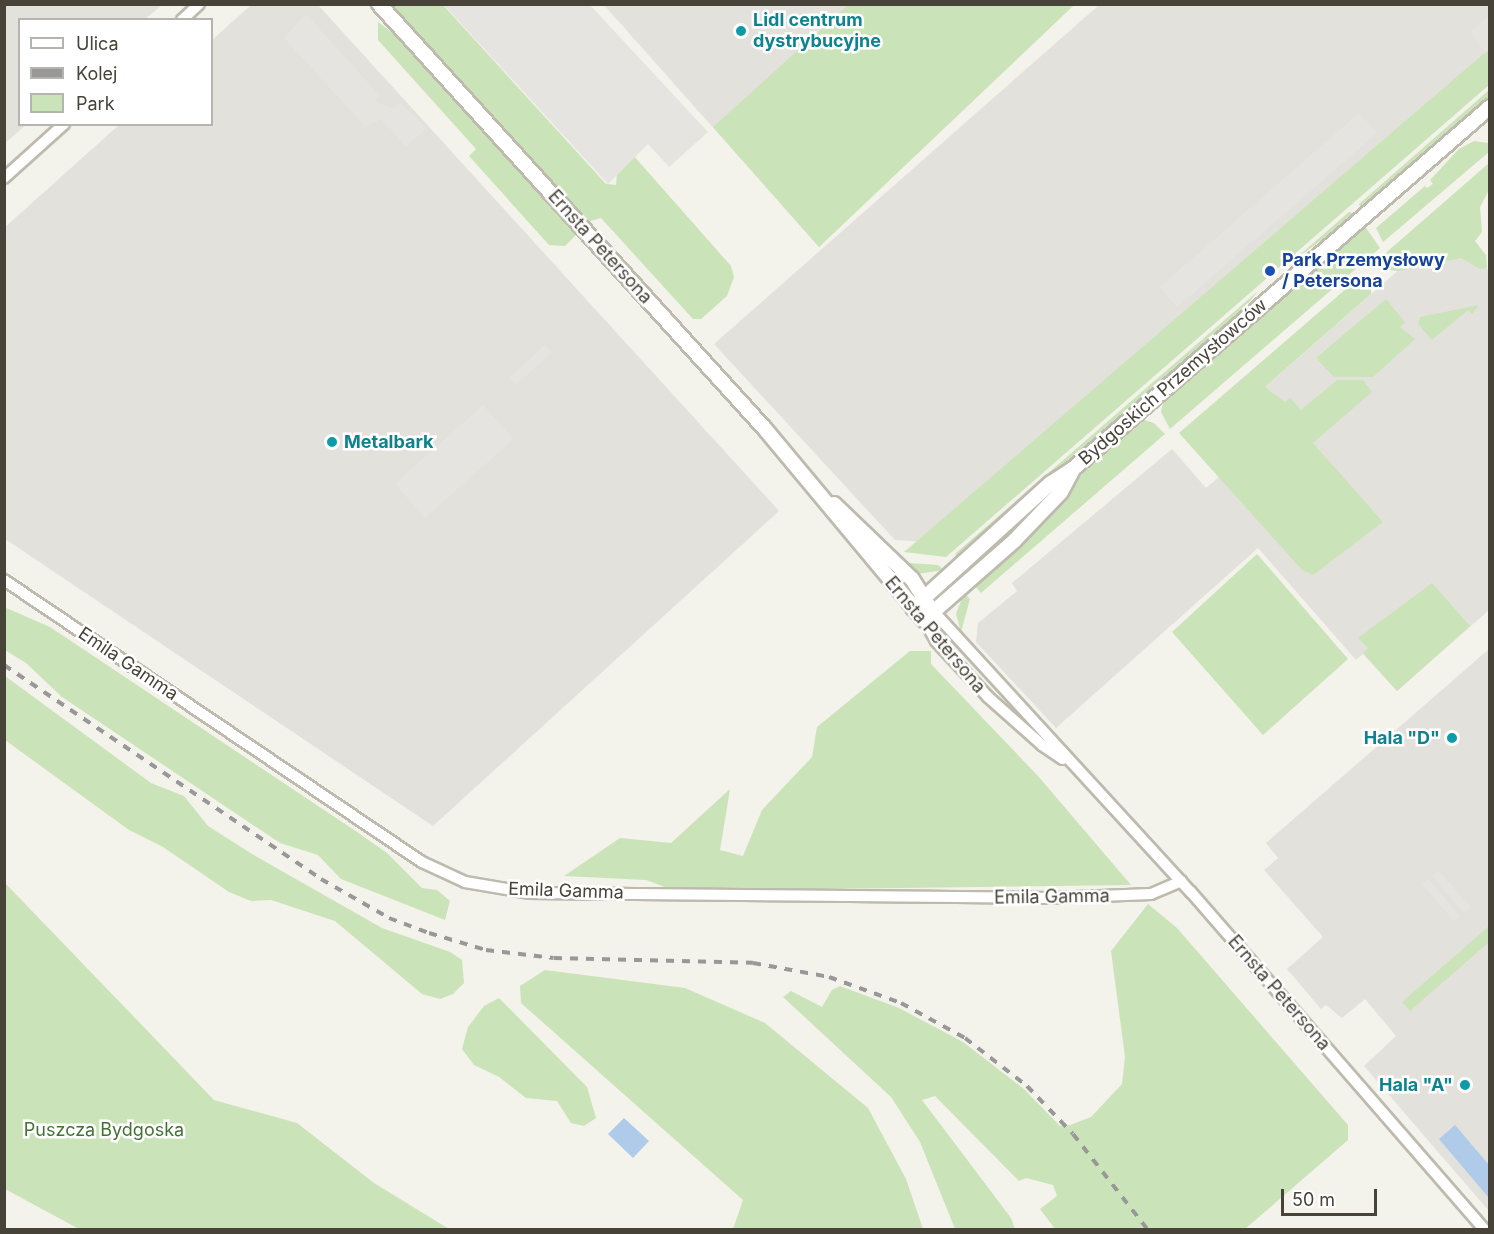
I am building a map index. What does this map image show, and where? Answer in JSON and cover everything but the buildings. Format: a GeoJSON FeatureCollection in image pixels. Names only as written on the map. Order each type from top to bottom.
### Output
{"type":"FeatureCollection","features":[{"type":"Feature","properties":{"kind":"street"},"geometry":{"type":"LineString","coordinates":[[184,18],[198,4]]}},
{"type":"Feature","properties":{"kind":"street","name":"Ernsta Petersona"},"geometry":{"type":"LineString","coordinates":[[379,4],[819,491],[856,543],[1050,735],[1068,762],[1181,882],[1485,1230]]}},
{"type":"Feature","properties":{"kind":"street","name":"Bydgoskich Przemysłowców"},"geometry":{"type":"LineString","coordinates":[[918,603],[1051,483],[1074,468],[1490,107]]}},
{"type":"Feature","properties":{"kind":"street"},"geometry":{"type":"LineString","coordinates":[[4,178],[62,126]]}},
{"type":"Feature","properties":{"kind":"street","name":"Bydgoskich Przemysłowców"},"geometry":{"type":"LineString","coordinates":[[929,616],[1015,540],[1061,492],[1074,468]]}},
{"type":"Feature","properties":{"kind":"street","name":"Emila Gamma"},"geometry":{"type":"LineString","coordinates":[[4,580],[422,862],[465,882],[530,893],[1049,898],[1151,894],[1181,882]]}},
{"type":"Feature","properties":{"kind":"street","name":"Ernsta Petersona"},"geometry":{"type":"LineString","coordinates":[[929,616],[936,641],[988,697],[1042,745],[1068,762]]}},
{"type":"Feature","properties":{"kind":"shaded area"},"geometry":{"type":"Polygon","coordinates":[[[5,4],[162,4],[146,18],[18,18],[18,126],[25,126],[5,143],[5,4]]]}},
{"type":"Feature","properties":{"kind":"shaded area"},"geometry":{"type":"Polygon","coordinates":[[[251,5],[318,5],[779,511],[433,826],[5,539],[4,228],[118,126],[213,126],[213,39],[251,5]]]}},
{"type":"Feature","properties":{"kind":"shaded area"},"geometry":{"type":"Polygon","coordinates":[[[444,5],[590,5],[708,132],[669,167],[648,144],[608,184],[444,5]]]}},
{"type":"Feature","properties":{"kind":"shaded area"},"geometry":{"type":"Polygon","coordinates":[[[604,5],[1074,5],[819,247],[604,5]]]}},
{"type":"Feature","properties":{"kind":"shaded area"},"geometry":{"type":"Polygon","coordinates":[[[1099,5],[1489,5],[1489,49],[927,542],[895,540],[714,344],[1099,5]]]}},
{"type":"Feature","properties":{"kind":"shaded area"},"geometry":{"type":"Polygon","coordinates":[[[306,14],[379,95],[374,101],[393,109],[400,103],[427,128],[406,146],[381,119],[365,126],[284,38],[306,14]]]}},
{"type":"Feature","properties":{"kind":"shaded area"},"geometry":{"type":"Polygon","coordinates":[[[1489,15],[1489,50],[1486,53],[1470,32],[1489,15]]]}},
{"type":"Feature","properties":{"kind":"shaded area"},"geometry":{"type":"Polygon","coordinates":[[[1359,113],[1377,133],[1177,307],[1160,287],[1359,113]]]}},
{"type":"Feature","properties":{"kind":"shaded area"},"geometry":{"type":"Polygon","coordinates":[[[1449,226],[1489,271],[1489,610],[1397,691],[1363,654],[1356,660],[1258,548],[1056,728],[976,642],[978,623],[1017,591],[1012,583],[1172,449],[1206,488],[1233,465],[1209,436],[1449,226]]]}},
{"type":"Feature","properties":{"kind":"shaded area"},"geometry":{"type":"Polygon","coordinates":[[[545,345],[552,352],[516,385],[510,377],[545,345]]]}},
{"type":"Feature","properties":{"kind":"shaded area"},"geometry":{"type":"Polygon","coordinates":[[[483,405],[513,439],[425,518],[395,484],[483,405]]]}},
{"type":"Feature","properties":{"kind":"shaded area"},"geometry":{"type":"Polygon","coordinates":[[[1489,649],[1489,1211],[1364,1066],[1396,1036],[1365,999],[1342,1018],[1326,1005],[1321,1009],[1287,969],[1323,937],[1264,870],[1278,858],[1266,843],[1489,649]]]}},
{"type":"Feature","properties":{"kind":"shaded area"},"geometry":{"type":"Polygon","coordinates":[[[1438,870],[1471,907],[1464,913],[1432,876],[1438,870]]]}},
{"type":"Feature","properties":{"kind":"shaded area"},"geometry":{"type":"Polygon","coordinates":[[[1428,879],[1460,916],[1454,921],[1422,884],[1428,879]]]}},
{"type":"Feature","properties":{"kind":"green space"},"geometry":{"type":"Polygon","coordinates":[[[392,5],[443,5],[606,184],[616,185],[618,160],[633,155],[731,266],[734,277],[727,296],[701,319],[693,319],[601,218],[587,222],[392,5]]]}},
{"type":"Feature","properties":{"kind":"green space"},"geometry":{"type":"Polygon","coordinates":[[[848,5],[1074,5],[819,247],[713,127],[848,5]]]}},
{"type":"Feature","properties":{"kind":"green space"},"geometry":{"type":"Polygon","coordinates":[[[378,22],[402,40],[578,233],[565,246],[549,245],[469,156],[476,149],[378,40],[378,22]]]}},
{"type":"Feature","properties":{"kind":"green space"},"geometry":{"type":"Polygon","coordinates":[[[1489,49],[1489,85],[946,557],[904,552],[1489,49]]]}},
{"type":"Feature","properties":{"kind":"green space"},"geometry":{"type":"Polygon","coordinates":[[[1489,90],[1489,98],[1361,209],[1359,204],[1489,90]]]}},
{"type":"Feature","properties":{"kind":"green space"},"geometry":{"type":"Polygon","coordinates":[[[1474,141],[1489,143],[1489,152],[1383,242],[1376,228],[1425,186],[1427,188],[1433,184],[1430,180],[1459,149],[1474,141]]]}},
{"type":"Feature","properties":{"kind":"green space"},"geometry":{"type":"Polygon","coordinates":[[[1489,163],[1489,190],[1480,207],[1482,232],[1475,241],[1486,255],[1487,268],[1480,269],[1461,258],[1398,271],[1375,268],[1372,265],[1489,163]]]}},
{"type":"Feature","properties":{"kind":"green space"},"geometry":{"type":"Polygon","coordinates":[[[1349,212],[1355,215],[1288,265],[1349,212]]]}},
{"type":"Feature","properties":{"kind":"green space"},"geometry":{"type":"Polygon","coordinates":[[[1364,225],[1380,248],[1170,429],[1161,412],[1164,399],[1364,225]]]}},
{"type":"Feature","properties":{"kind":"green space"},"geometry":{"type":"Polygon","coordinates":[[[1362,275],[1371,284],[1371,294],[1265,387],[1285,402],[1290,398],[1301,410],[1337,380],[1363,380],[1372,392],[1313,443],[1383,522],[1313,575],[1302,570],[1179,433],[1362,275]]]}},
{"type":"Feature","properties":{"kind":"green space"},"geometry":{"type":"Polygon","coordinates":[[[1258,291],[1240,314],[954,562],[956,553],[1258,291]]]}},
{"type":"Feature","properties":{"kind":"green space"},"geometry":{"type":"Polygon","coordinates":[[[1386,299],[1405,322],[1400,327],[1415,339],[1373,377],[1334,377],[1316,358],[1386,299]]]}},
{"type":"Feature","properties":{"kind":"green space"},"geometry":{"type":"Polygon","coordinates":[[[1479,305],[1472,314],[1468,310],[1432,340],[1418,324],[1420,317],[1479,305]]]}},
{"type":"Feature","properties":{"kind":"green space"},"geometry":{"type":"Polygon","coordinates":[[[1144,420],[1154,423],[1165,434],[981,593],[973,584],[1021,541],[1101,454],[1144,420]]]}},
{"type":"Feature","properties":{"kind":"green space"},"geometry":{"type":"Polygon","coordinates":[[[1257,554],[1348,659],[1263,735],[1172,632],[1257,554]]]}},
{"type":"Feature","properties":{"kind":"green space"},"geometry":{"type":"Polygon","coordinates":[[[910,563],[938,565],[944,570],[917,574],[905,566],[910,563]]]}},
{"type":"Feature","properties":{"kind":"green space"},"geometry":{"type":"Polygon","coordinates":[[[1432,583],[1470,626],[1397,691],[1363,653],[1368,648],[1358,638],[1432,583]]]}},
{"type":"Feature","properties":{"kind":"green space"},"geometry":{"type":"Polygon","coordinates":[[[964,593],[970,599],[961,632],[956,614],[964,593]]]}},
{"type":"Feature","properties":{"kind":"green space"},"geometry":{"type":"Polygon","coordinates":[[[4,607],[50,627],[387,853],[422,888],[437,890],[450,901],[445,920],[341,879],[318,855],[280,843],[62,697],[26,663],[5,650],[4,607]]]}},
{"type":"Feature","properties":{"kind":"green space"},"geometry":{"type":"Polygon","coordinates":[[[910,651],[931,651],[931,664],[1038,776],[1131,885],[676,891],[646,880],[564,876],[620,838],[671,843],[730,789],[720,850],[743,856],[762,810],[812,757],[817,727],[910,651]]]}},
{"type":"Feature","properties":{"kind":"green space"},"geometry":{"type":"Polygon","coordinates":[[[5,676],[151,783],[184,796],[208,826],[252,854],[382,928],[450,952],[462,960],[464,983],[453,994],[440,999],[422,994],[335,921],[271,900],[251,901],[229,892],[163,847],[129,830],[5,740],[5,676]]]}},
{"type":"Feature","properties":{"kind":"green space","name":"Puszcza Bydgoska"},"geometry":{"type":"Polygon","coordinates":[[[5,883],[214,1100],[297,1123],[374,1183],[449,1229],[79,1229],[5,1189],[5,883]]]}},
{"type":"Feature","properties":{"kind":"green space"},"geometry":{"type":"Polygon","coordinates":[[[1148,904],[1177,928],[1348,1125],[1348,1140],[1245,1229],[1055,1229],[1040,1209],[1057,1196],[1053,1185],[1026,1178],[1019,1181],[935,1096],[922,1100],[1011,1218],[1015,1229],[955,1229],[920,1142],[891,1097],[783,997],[791,991],[822,1007],[832,990],[840,986],[899,1008],[963,1042],[1024,1089],[1060,1126],[1070,1125],[1091,1117],[1122,1084],[1125,1057],[1111,951],[1148,904]]]}},
{"type":"Feature","properties":{"kind":"green space"},"geometry":{"type":"Polygon","coordinates":[[[1489,926],[1489,942],[1410,1011],[1402,1002],[1489,926]]]}},
{"type":"Feature","properties":{"kind":"green space"},"geometry":{"type":"Polygon","coordinates":[[[545,970],[685,988],[765,1023],[868,1108],[906,1179],[923,1229],[733,1229],[743,1200],[521,1003],[520,986],[545,970]]]}},
{"type":"Feature","properties":{"kind":"green space"},"geometry":{"type":"Polygon","coordinates":[[[499,998],[587,1087],[596,1118],[584,1126],[571,1123],[557,1101],[526,1098],[499,1077],[474,1065],[462,1049],[468,1027],[484,1006],[499,998]]]}},
{"type":"Feature","properties":{"kind":"water"},"geometry":{"type":"Polygon","coordinates":[[[624,1118],[649,1141],[633,1158],[608,1134],[624,1118]]]}},
{"type":"Feature","properties":{"kind":"water"},"geometry":{"type":"Polygon","coordinates":[[[1455,1125],[1489,1165],[1489,1198],[1439,1139],[1455,1125]]]}},
{"type":"Feature","properties":{"kind":"railway"},"geometry":{"type":"LineString","coordinates":[[4,665],[321,879],[389,918],[486,950],[554,958],[753,963],[829,977],[901,1003],[965,1038],[1027,1086],[1073,1134],[1148,1230]]}},
{"type":"Feature","properties":{"kind":"place","name":"Lidl centrum dystrybucyjne"},"geometry":{"type":"Point","coordinates":[741,31]}},
{"type":"Feature","properties":{"kind":"place","name":"Park Przemysłowy / Petersona"},"geometry":{"type":"Point","coordinates":[1270,271]}},
{"type":"Feature","properties":{"kind":"place","name":"Metalbark"},"geometry":{"type":"Point","coordinates":[332,442]}},
{"type":"Feature","properties":{"kind":"place","name":"Hala \"D\""},"geometry":{"type":"Point","coordinates":[1452,738]}},
{"type":"Feature","properties":{"kind":"place","name":"Hala \"A\""},"geometry":{"type":"Point","coordinates":[1465,1085]}}]}
